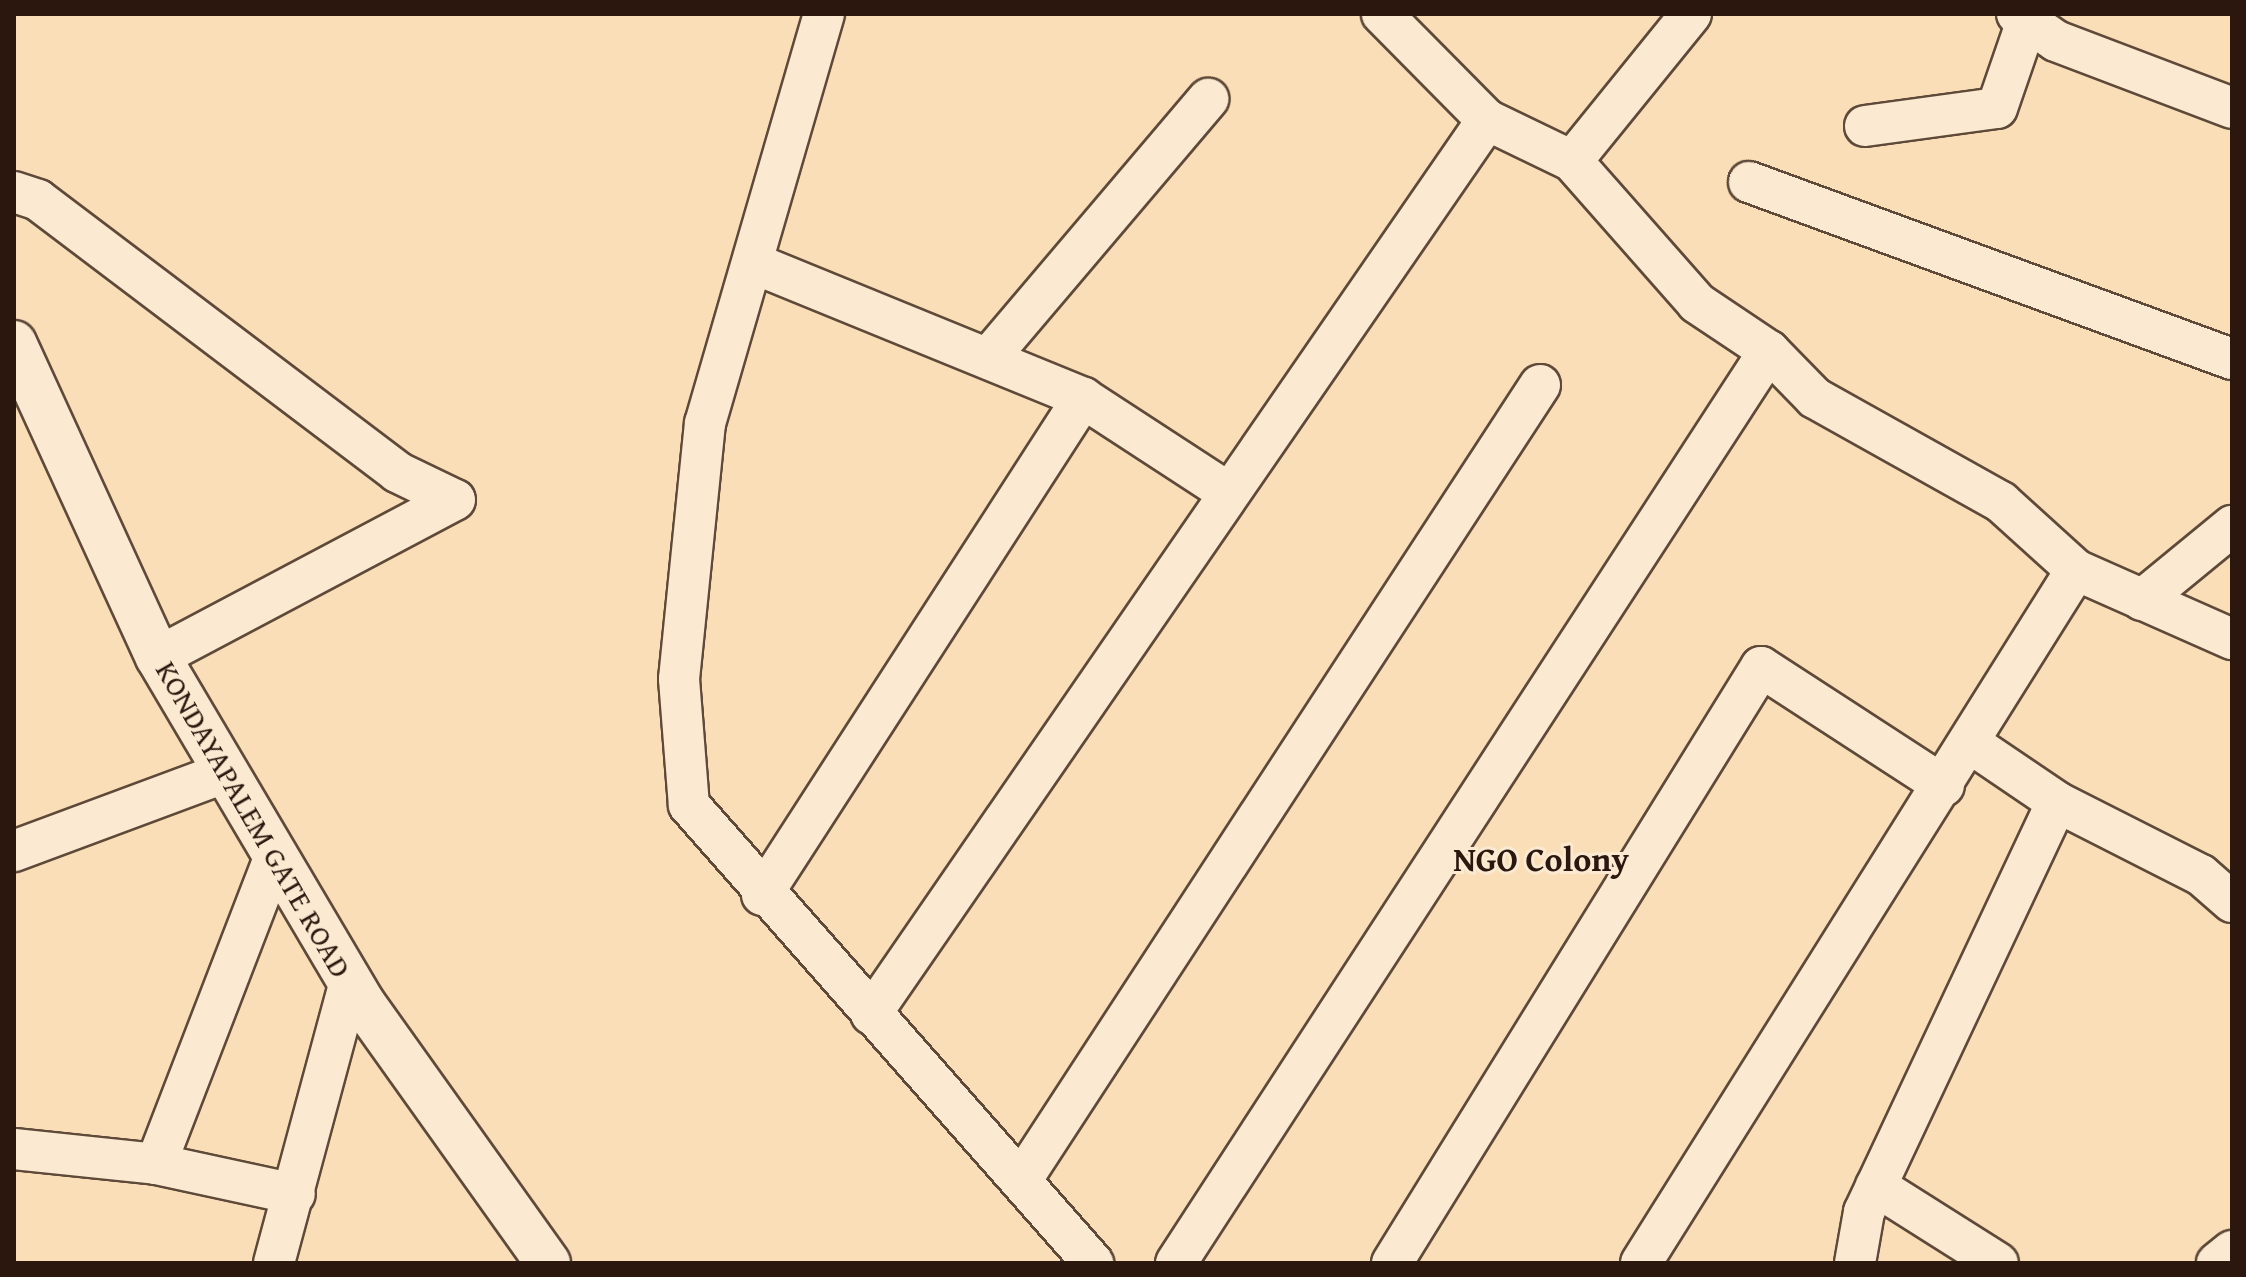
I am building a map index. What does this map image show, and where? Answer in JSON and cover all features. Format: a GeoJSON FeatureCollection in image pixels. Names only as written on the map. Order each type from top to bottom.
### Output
{"type":"FeatureCollection","features":[{"type":"Feature","properties":{"kind":"main road","name":"KONDAYAPALEM GATE ROAD"},"geometry":{"type":"LineString","coordinates":[[14,343],[158,657],[350,982],[546,1262]]}},
{"type":"Feature","properties":{"kind":"street"},"geometry":{"type":"LineString","coordinates":[[824,14],[705,423],[679,679],[689,805],[762,895],[1022,1179],[1093,1263]]}},
{"type":"Feature","properties":{"kind":"street"},"geometry":{"type":"LineString","coordinates":[[1382,14],[1487,120],[1572,161],[1697,303],[1769,351],[1815,398],[2001,502],[2076,570],[2232,639]]}},
{"type":"Feature","properties":{"kind":"street"},"geometry":{"type":"LineString","coordinates":[[1572,161],[1691,14]]}},
{"type":"Feature","properties":{"kind":"street"},"geometry":{"type":"LineString","coordinates":[[1865,126],[1997,108],[2022,18],[2056,41],[2232,108]]}},
{"type":"Feature","properties":{"kind":"street"},"geometry":{"type":"LineString","coordinates":[[991,355],[1208,99]]}},
{"type":"Feature","properties":{"kind":"street"},"geometry":{"type":"LineString","coordinates":[[871,1014],[1227,492],[1487,120]]}},
{"type":"Feature","properties":{"kind":"street"},"geometry":{"type":"LineString","coordinates":[[1749,182],[2232,359]]}},
{"type":"Feature","properties":{"kind":"street"},"geometry":{"type":"LineString","coordinates":[[14,192],[38,200],[397,472],[455,500],[158,657]]}},
{"type":"Feature","properties":{"kind":"street"},"geometry":{"type":"LineString","coordinates":[[753,263],[991,355],[1083,398],[1227,492]]}},
{"type":"Feature","properties":{"kind":"street"},"geometry":{"type":"LineString","coordinates":[[1176,1263],[1769,351]]}},
{"type":"Feature","properties":{"kind":"street"},"geometry":{"type":"LineString","coordinates":[[1022,1179],[1540,385]]}},
{"type":"Feature","properties":{"kind":"street"},"geometry":{"type":"LineString","coordinates":[[762,895],[1083,398]]}},
{"type":"Feature","properties":{"kind":"street"},"geometry":{"type":"LineString","coordinates":[[2142,600],[2232,526]]}},
{"type":"Feature","properties":{"kind":"street"},"geometry":{"type":"LineString","coordinates":[[1641,1263],[1944,786],[2076,570]]}},
{"type":"Feature","properties":{"kind":"street"},"geometry":{"type":"LineString","coordinates":[[1392,1263],[1761,667],[1944,786]]}},
{"type":"Feature","properties":{"kind":"street"},"geometry":{"type":"LineString","coordinates":[[1970,743],[2057,802],[2201,875],[2232,902]]}},
{"type":"Feature","properties":{"kind":"street"},"geometry":{"type":"LineString","coordinates":[[14,851],[226,772]]}},
{"type":"Feature","properties":{"kind":"street"},"geometry":{"type":"LineString","coordinates":[[1855,1263],[1876,1186],[2057,802]]}},
{"type":"Feature","properties":{"kind":"street"},"geometry":{"type":"LineString","coordinates":[[156,1164],[275,855]]}},
{"type":"Feature","properties":{"kind":"street"},"geometry":{"type":"LineString","coordinates":[[274,1263],[350,982]]}},
{"type":"Feature","properties":{"kind":"street"},"geometry":{"type":"LineString","coordinates":[[14,1149],[156,1164],[295,1194]]}},
{"type":"Feature","properties":{"kind":"street"},"geometry":{"type":"LineString","coordinates":[[1876,1186],[1998,1263]]}},
{"type":"Feature","properties":{"kind":"street"},"geometry":{"type":"LineString","coordinates":[[2217,1263],[2232,1251]]}},
{"type":"Feature","properties":{"kind":"district","name":"NGO Colony"},"geometry":{"type":"Point","coordinates":[1541,859]}}]}
